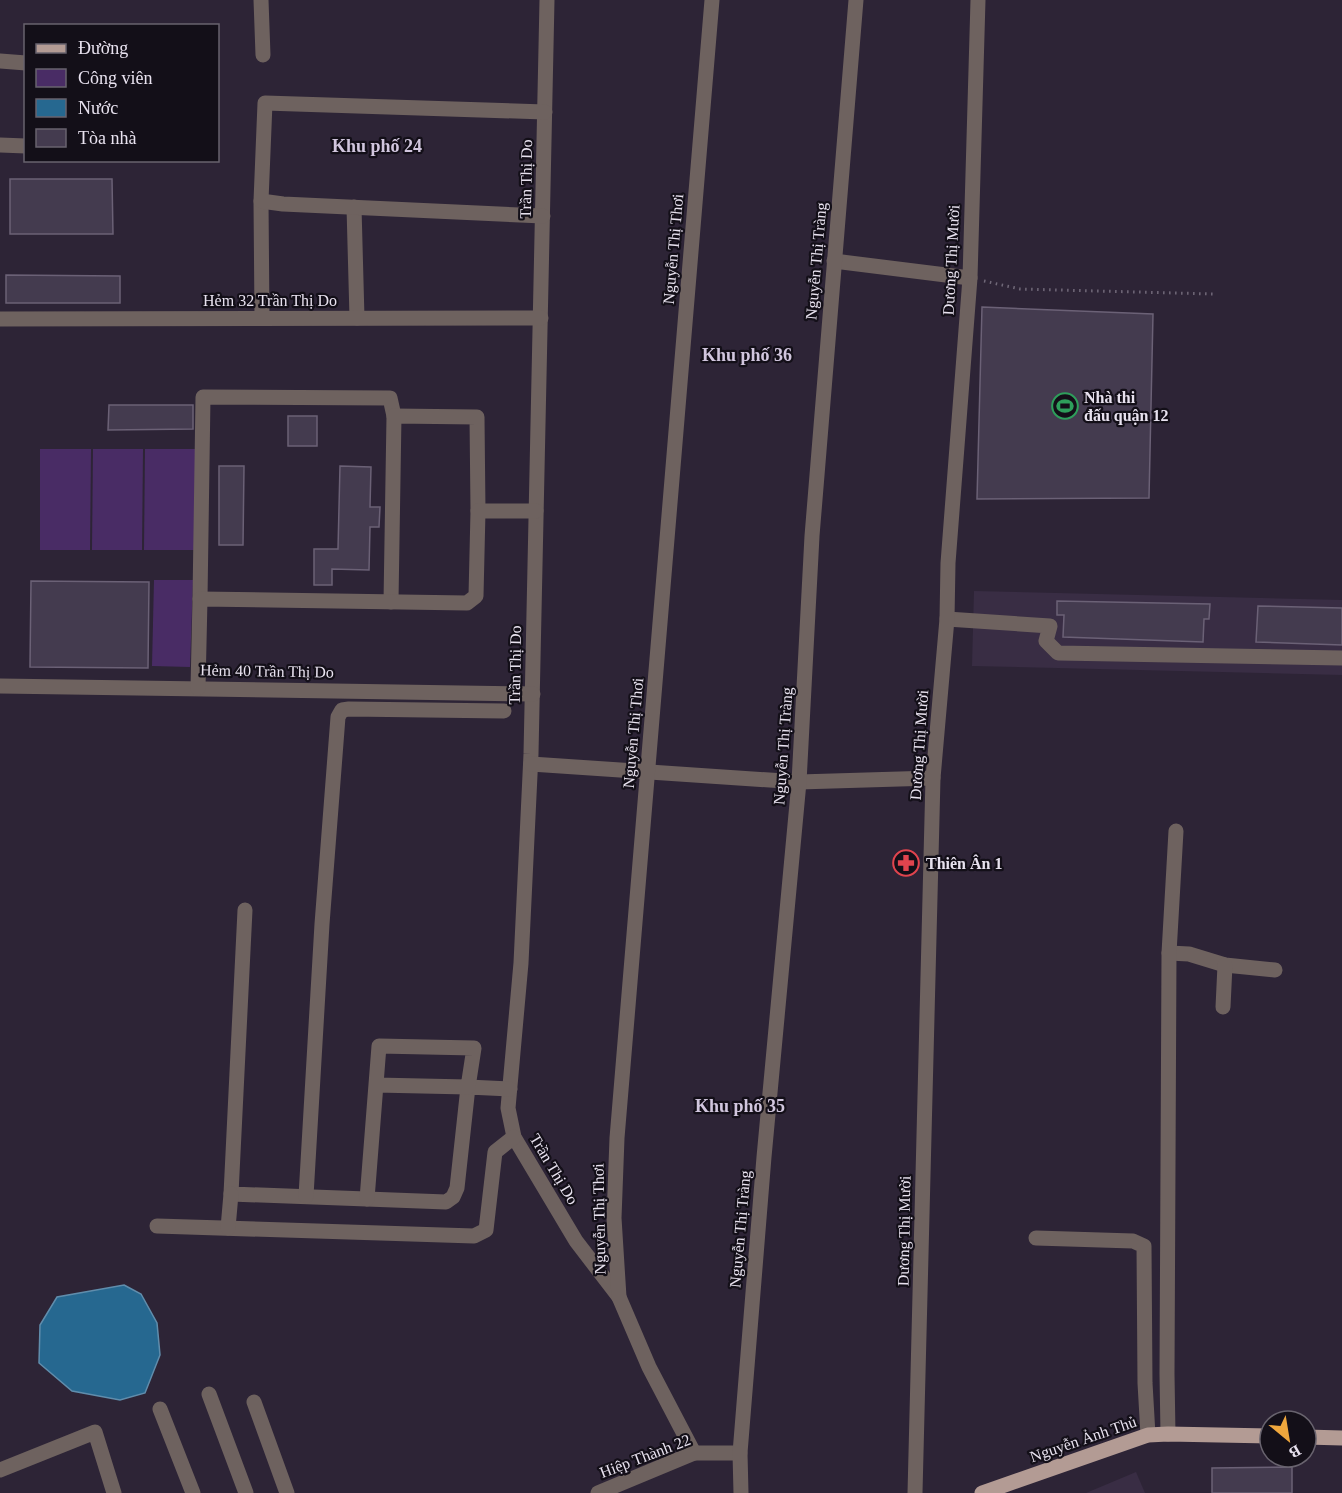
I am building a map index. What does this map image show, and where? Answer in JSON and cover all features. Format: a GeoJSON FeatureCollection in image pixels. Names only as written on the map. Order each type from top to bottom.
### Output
{"type":"FeatureCollection","features":[{"type":"Feature","properties":{"kind":"main road","name":"Nguyễn Ảnh Thủ"},"geometry":{"type":"LineString","coordinates":[[982,1493],[1148,1435],[1258,1436]]}},
{"type":"Feature","properties":{"kind":"main road"},"geometry":{"type":"LineString","coordinates":[[1318,1437],[1342,1438]]}},
{"type":"Feature","properties":{"kind":"street"},"geometry":{"type":"LineString","coordinates":[[261,0],[263,55]]}},
{"type":"Feature","properties":{"kind":"street","name":"Trần Thị Do"},"geometry":{"type":"LineString","coordinates":[[548,0],[531,764],[521,963],[508,1108],[514,1137],[576,1241],[619,1297]]}},
{"type":"Feature","properties":{"kind":"street","name":"Nguyễn Thị Thơi"},"geometry":{"type":"LineString","coordinates":[[694,1453],[649,1366],[619,1297],[614,1218],[618,1138],[712,0]]}},
{"type":"Feature","properties":{"kind":"street","name":"Nguyễn Thị Tràng"},"geometry":{"type":"LineString","coordinates":[[741,1493],[740,1453],[764,1157],[799,782],[812,536],[855,0]]}},
{"type":"Feature","properties":{"kind":"street","name":"Dương Thị Mười"},"geometry":{"type":"LineString","coordinates":[[915,1493],[933,778],[947,619],[948,563],[970,278],[978,0]]}},
{"type":"Feature","properties":{"kind":"street"},"geometry":{"type":"LineString","coordinates":[[0,61],[24,63]]}},
{"type":"Feature","properties":{"kind":"street"},"geometry":{"type":"LineString","coordinates":[[262,318],[261,201],[265,104],[545,112]]}},
{"type":"Feature","properties":{"kind":"street"},"geometry":{"type":"LineString","coordinates":[[0,145],[24,146]]}},
{"type":"Feature","properties":{"kind":"street"},"geometry":{"type":"LineString","coordinates":[[261,201],[283,204],[543,216]]}},
{"type":"Feature","properties":{"kind":"street"},"geometry":{"type":"LineString","coordinates":[[354,207],[357,318]]}},
{"type":"Feature","properties":{"kind":"street"},"geometry":{"type":"LineString","coordinates":[[834,261],[970,278]]}},
{"type":"Feature","properties":{"kind":"street","name":"Hẻm 32 Trần Thị Do"},"geometry":{"type":"LineString","coordinates":[[0,319],[541,318]]}},
{"type":"Feature","properties":{"kind":"street"},"geometry":{"type":"LineString","coordinates":[[198,688],[203,397],[390,398],[394,416],[392,602]]}},
{"type":"Feature","properties":{"kind":"street"},"geometry":{"type":"LineString","coordinates":[[200,599],[466,603],[476,596],[477,417],[394,416]]}},
{"type":"Feature","properties":{"kind":"street"},"geometry":{"type":"LineString","coordinates":[[478,511],[536,511]]}},
{"type":"Feature","properties":{"kind":"street"},"geometry":{"type":"LineString","coordinates":[[947,619],[1050,626],[1046,641],[1058,653],[1342,658]]}},
{"type":"Feature","properties":{"kind":"street","name":"Hẻm 40 Trần Thị Do"},"geometry":{"type":"LineString","coordinates":[[0,686],[532,694]]}},
{"type":"Feature","properties":{"kind":"street"},"geometry":{"type":"LineString","coordinates":[[306,1196],[322,924],[338,717],[342,710],[349,709],[504,711]]}},
{"type":"Feature","properties":{"kind":"street"},"geometry":{"type":"LineString","coordinates":[[531,764],[799,782],[933,778]]}},
{"type":"Feature","properties":{"kind":"street"},"geometry":{"type":"LineString","coordinates":[[1168,1434],[1169,952],[1176,831]]}},
{"type":"Feature","properties":{"kind":"street"},"geometry":{"type":"LineString","coordinates":[[228,1228],[246,910]]}},
{"type":"Feature","properties":{"kind":"street"},"geometry":{"type":"LineString","coordinates":[[1169,952],[1189,954],[1225,965],[1275,970]]}},
{"type":"Feature","properties":{"kind":"street"},"geometry":{"type":"LineString","coordinates":[[1223,1007],[1225,965]]}},
{"type":"Feature","properties":{"kind":"street"},"geometry":{"type":"LineString","coordinates":[[231,1194],[446,1202],[453,1197],[457,1188],[474,1048],[379,1046],[368,1199]]}},
{"type":"Feature","properties":{"kind":"street"},"geometry":{"type":"LineString","coordinates":[[376,1085],[510,1089]]}},
{"type":"Feature","properties":{"kind":"street"},"geometry":{"type":"LineString","coordinates":[[157,1226],[474,1236],[486,1230],[495,1152],[514,1137]]}},
{"type":"Feature","properties":{"kind":"street"},"geometry":{"type":"LineString","coordinates":[[1036,1238],[1133,1241],[1144,1246],[1145,1383],[1148,1435]]}},
{"type":"Feature","properties":{"kind":"street"},"geometry":{"type":"LineString","coordinates":[[209,1394],[246,1493]]}},
{"type":"Feature","properties":{"kind":"street"},"geometry":{"type":"LineString","coordinates":[[254,1402],[286,1493]]}},
{"type":"Feature","properties":{"kind":"street"},"geometry":{"type":"LineString","coordinates":[[160,1409],[194,1493]]}},
{"type":"Feature","properties":{"kind":"street"},"geometry":{"type":"LineString","coordinates":[[0,1470],[95,1432],[114,1493]]}},
{"type":"Feature","properties":{"kind":"street","name":"Hiệp Thành 22"},"geometry":{"type":"LineString","coordinates":[[598,1493],[694,1453],[740,1453]]}},
{"type":"Feature","properties":{"kind":"path"},"geometry":{"type":"LineString","coordinates":[[970,278],[1020,289],[1213,294]]}},
{"type":"Feature","properties":{"kind":"shaded area"},"geometry":{"type":"Polygon","coordinates":[[[974,591],[1342,600],[1342,675],[972,666],[974,591]]]}},
{"type":"Feature","properties":{"kind":"shaded area"},"geometry":{"type":"Polygon","coordinates":[[[1136,1472],[1145,1493],[1086,1493],[1136,1472]]]}},
{"type":"Feature","properties":{"kind":"green space"},"geometry":{"type":"Polygon","coordinates":[[[40,449],[91,449],[90,550],[40,550],[40,449]]]}},
{"type":"Feature","properties":{"kind":"green space"},"geometry":{"type":"Polygon","coordinates":[[[93,449],[143,449],[142,550],[92,550],[93,449]]]}},
{"type":"Feature","properties":{"kind":"green space"},"geometry":{"type":"Polygon","coordinates":[[[145,449],[195,449],[195,550],[144,550],[145,449]]]}},
{"type":"Feature","properties":{"kind":"green space"},"geometry":{"type":"Polygon","coordinates":[[[154,580],[193,580],[190,667],[152,666],[154,580]]]}},
{"type":"Feature","properties":{"kind":"water"},"geometry":{"type":"Polygon","coordinates":[[[124,1285],[141,1294],[157,1323],[160,1355],[145,1393],[120,1400],[72,1391],[39,1363],[40,1325],[57,1297],[124,1285]]]}},
{"type":"Feature","properties":{"kind":"building"},"geometry":{"type":"Polygon","coordinates":[[[10,179],[112,179],[113,234],[10,234],[10,179]]]}},
{"type":"Feature","properties":{"kind":"building"},"geometry":{"type":"Polygon","coordinates":[[[6,275],[120,276],[120,303],[6,303],[6,275]]]}},
{"type":"Feature","properties":{"kind":"building","name":"Nhà thi đấu quận 12"},"geometry":{"type":"Polygon","coordinates":[[[982,307],[1153,314],[1149,498],[977,499],[982,307]]]}},
{"type":"Feature","properties":{"kind":"building"},"geometry":{"type":"Polygon","coordinates":[[[109,405],[193,405],[193,429],[108,430],[109,405]]]}},
{"type":"Feature","properties":{"kind":"building"},"geometry":{"type":"Polygon","coordinates":[[[288,416],[317,416],[317,446],[288,446],[288,416]]]}},
{"type":"Feature","properties":{"kind":"building"},"geometry":{"type":"Polygon","coordinates":[[[219,466],[244,466],[243,545],[219,545],[219,466]]]}},
{"type":"Feature","properties":{"kind":"building"},"geometry":{"type":"Polygon","coordinates":[[[340,466],[371,467],[370,507],[380,507],[379,527],[370,527],[369,570],[332,569],[332,585],[314,585],[314,549],[338,549],[340,466]]]}},
{"type":"Feature","properties":{"kind":"building"},"geometry":{"type":"Polygon","coordinates":[[[31,581],[149,582],[148,668],[30,667],[31,581]]]}},
{"type":"Feature","properties":{"kind":"building"},"geometry":{"type":"Polygon","coordinates":[[[1057,601],[1210,604],[1209,619],[1204,619],[1203,642],[1063,637],[1064,615],[1057,615],[1057,601]]]}},
{"type":"Feature","properties":{"kind":"building"},"geometry":{"type":"Polygon","coordinates":[[[1258,606],[1342,608],[1342,645],[1256,642],[1258,606]]]}},
{"type":"Feature","properties":{"kind":"building"},"geometry":{"type":"Polygon","coordinates":[[[1212,1468],[1292,1469],[1292,1493],[1212,1493],[1212,1468]]]}},
{"type":"Feature","properties":{"kind":"place","name":"Nhà thi đấu quận 12"},"geometry":{"type":"Point","coordinates":[1065,406]}},
{"type":"Feature","properties":{"kind":"place","name":"Thiên Ân 1"},"geometry":{"type":"Point","coordinates":[906,863]}},
{"type":"Feature","properties":{"kind":"district","name":"Khu phố 24"},"geometry":{"type":"Point","coordinates":[377,146]}},
{"type":"Feature","properties":{"kind":"district","name":"Khu phố 36"},"geometry":{"type":"Point","coordinates":[747,355]}},
{"type":"Feature","properties":{"kind":"district","name":"Khu phố 35"},"geometry":{"type":"Point","coordinates":[740,1106]}}]}
